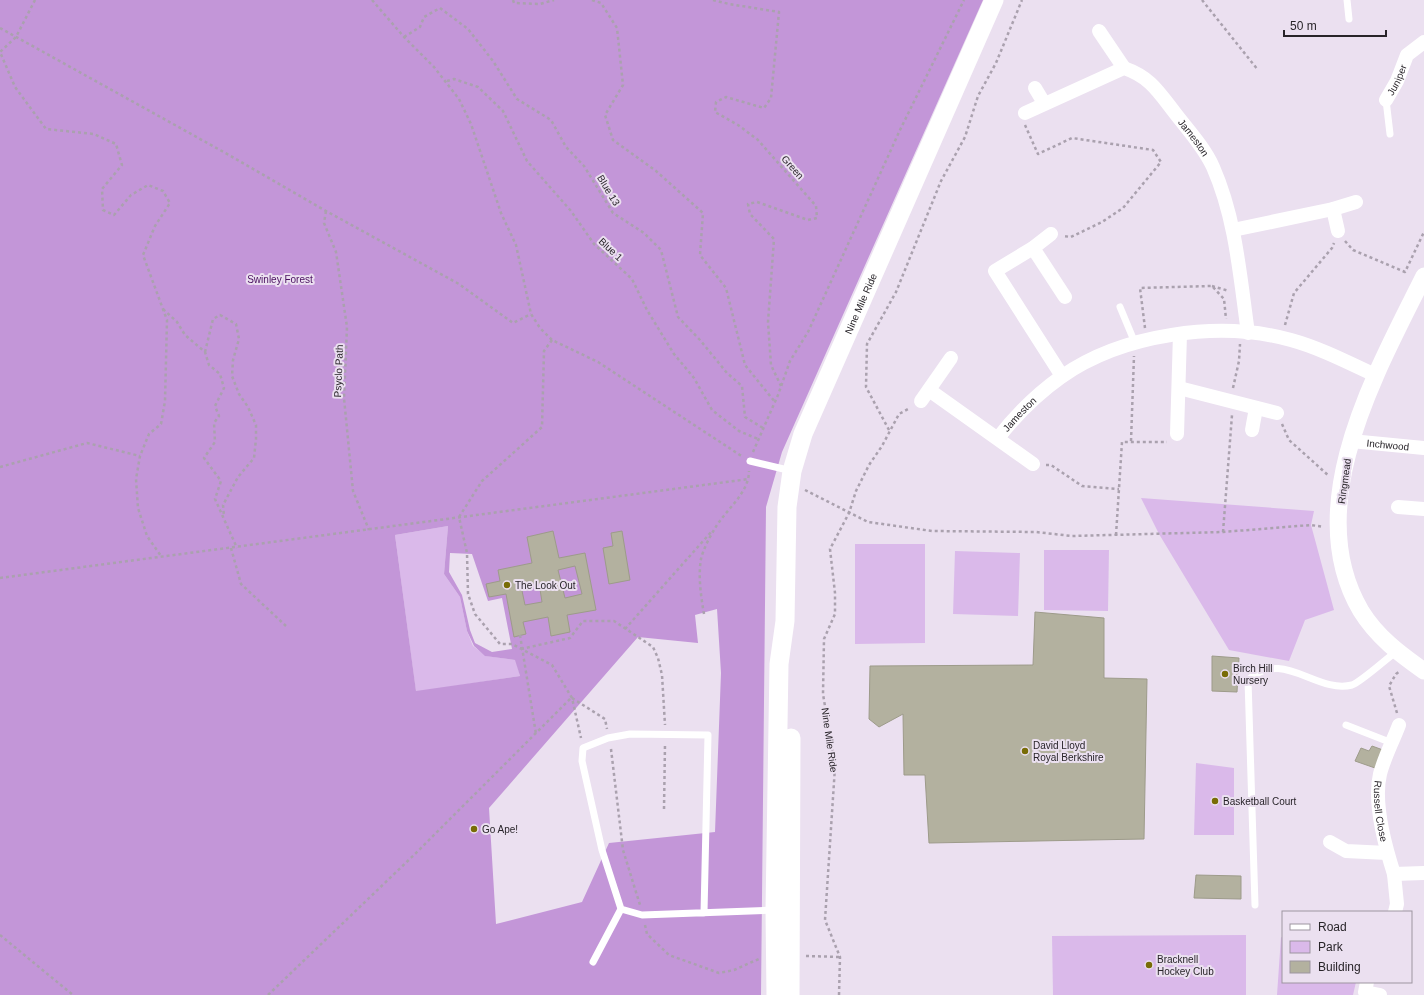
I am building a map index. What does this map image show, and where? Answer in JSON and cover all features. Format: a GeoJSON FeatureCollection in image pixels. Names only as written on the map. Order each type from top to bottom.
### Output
{"type":"FeatureCollection","features":[{"type":"Feature","properties":{"kind":"main road","name":"Nine Mile Ride"},"geometry":{"type":"LineString","coordinates":[[776,995],[783,909],[791,665],[785,622],[787,507],[790,477],[803,434],[994,0]]}},
{"type":"Feature","properties":{"kind":"main road","name":"Nine Mile Ride"},"geometry":{"type":"LineString","coordinates":[[783,909],[790,995]]}},
{"type":"Feature","properties":{"kind":"street"},"geometry":{"type":"LineString","coordinates":[[1025,113],[1044,103],[1124,68],[1099,31]]}},
{"type":"Feature","properties":{"kind":"street","name":"Juniper"},"geometry":{"type":"LineString","coordinates":[[1386,100],[1397,81],[1407,55],[1424,42]]}},
{"type":"Feature","properties":{"kind":"street","name":"Jameston"},"geometry":{"type":"LineString","coordinates":[[1124,68],[1138,73],[1152,82],[1197,141],[1212,166],[1233,230],[1238,332]]}},
{"type":"Feature","properties":{"kind":"street"},"geometry":{"type":"LineString","coordinates":[[1035,88],[1044,103]]}},
{"type":"Feature","properties":{"kind":"street"},"geometry":{"type":"LineString","coordinates":[[1233,230],[1333,210],[1356,202]]}},
{"type":"Feature","properties":{"kind":"street"},"geometry":{"type":"LineString","coordinates":[[1333,210],[1338,231]]}},
{"type":"Feature","properties":{"kind":"street"},"geometry":{"type":"LineString","coordinates":[[1051,234],[1032,248],[995,271],[1062,376]]}},
{"type":"Feature","properties":{"kind":"street"},"geometry":{"type":"LineString","coordinates":[[1032,248],[1065,298]]}},
{"type":"Feature","properties":{"kind":"street","name":"Ringmead"},"geometry":{"type":"LineString","coordinates":[[1424,276],[1374,375],[1360,412],[1343,471],[1339,525],[1345,574],[1362,612],[1396,652],[1424,671]]}},
{"type":"Feature","properties":{"kind":"street","name":"Jameston"},"geometry":{"type":"LineString","coordinates":[[998,438],[1012,420],[1040,393],[1062,376],[1096,358],[1141,342],[1180,334],[1212,330],[1282,338],[1326,352],[1374,375]]}},
{"type":"Feature","properties":{"kind":"street"},"geometry":{"type":"LineString","coordinates":[[1176,434],[1180,334]]}},
{"type":"Feature","properties":{"kind":"street"},"geometry":{"type":"LineString","coordinates":[[925,396],[951,358]]}},
{"type":"Feature","properties":{"kind":"street"},"geometry":{"type":"LineString","coordinates":[[1179,388],[1277,413]]}},
{"type":"Feature","properties":{"kind":"street","name":"Jameston"},"geometry":{"type":"LineString","coordinates":[[925,396],[998,438],[1033,464]]}},
{"type":"Feature","properties":{"kind":"street"},"geometry":{"type":"LineString","coordinates":[[1252,430],[1256,408]]}},
{"type":"Feature","properties":{"kind":"street","name":"Inchwood"},"geometry":{"type":"LineString","coordinates":[[1351,441],[1424,448]]}},
{"type":"Feature","properties":{"kind":"street"},"geometry":{"type":"LineString","coordinates":[[1398,507],[1424,509]]}},
{"type":"Feature","properties":{"kind":"street","name":"Russell Close"},"geometry":{"type":"LineString","coordinates":[[1395,911],[1397,904],[1394,874],[1387,853],[1378,798],[1380,774],[1399,725]]}},
{"type":"Feature","properties":{"kind":"street","name":"Russell Close"},"geometry":{"type":"LineString","coordinates":[[1330,842],[1346,851],[1387,853]]}},
{"type":"Feature","properties":{"kind":"street"},"geometry":{"type":"LineString","coordinates":[[1394,874],[1424,873]]}},
{"type":"Feature","properties":{"kind":"street"},"geometry":{"type":"LineString","coordinates":[[1367,983],[1365,992],[1380,995]]}},
{"type":"Feature","properties":{"kind":"lane"},"geometry":{"type":"LineString","coordinates":[[1347,0],[1349,19]]}},
{"type":"Feature","properties":{"kind":"lane"},"geometry":{"type":"LineString","coordinates":[[1386,100],[1390,134]]}},
{"type":"Feature","properties":{"kind":"lane"},"geometry":{"type":"LineString","coordinates":[[1120,307],[1141,342]]}},
{"type":"Feature","properties":{"kind":"lane"},"geometry":{"type":"LineString","coordinates":[[750,461],[790,477]]}},
{"type":"Feature","properties":{"kind":"lane"},"geometry":{"type":"LineString","coordinates":[[1255,905],[1248,680],[1257,672],[1274,667],[1336,686],[1353,685],[1396,652]]}},
{"type":"Feature","properties":{"kind":"lane"},"geometry":{"type":"LineString","coordinates":[[1346,725],[1392,742]]}},
{"type":"Feature","properties":{"kind":"lane"},"geometry":{"type":"LineString","coordinates":[[593,962],[620,909],[602,850],[582,761],[583,748],[608,738],[630,734],[708,735],[704,913]]}},
{"type":"Feature","properties":{"kind":"lane"},"geometry":{"type":"LineString","coordinates":[[620,909],[642,915],[783,909]]}},
{"type":"Feature","properties":{"kind":"path"},"geometry":{"type":"LineString","coordinates":[[35,0],[16,37],[0,52],[14,87],[46,129],[94,134],[116,144],[122,164],[102,190],[103,210],[114,215],[131,195],[148,185],[163,191],[170,203],[156,226],[143,255],[167,320],[165,401],[161,424],[149,434],[140,456],[136,478],[138,508],[147,536],[160,556]]}},
{"type":"Feature","properties":{"kind":"path"},"geometry":{"type":"LineString","coordinates":[[372,0],[404,37],[447,81],[459,99],[471,124],[501,213],[516,245],[531,314],[537,325],[552,340],[598,362],[750,461]]}},
{"type":"Feature","properties":{"kind":"path"},"geometry":{"type":"LineString","coordinates":[[513,0],[514,3],[540,4],[554,0]]}},
{"type":"Feature","properties":{"kind":"path"},"geometry":{"type":"LineString","coordinates":[[592,0],[601,3],[617,28],[623,85],[605,115],[612,140],[656,171],[703,213],[700,255],[726,288],[746,366],[775,402]]}},
{"type":"Feature","properties":{"kind":"path","name":"Green"},"geometry":{"type":"LineString","coordinates":[[713,0],[779,12],[771,98],[764,108],[726,97],[716,102],[715,112],[758,140],[816,206],[817,218],[808,220],[757,202],[748,204],[750,214],[774,239],[768,322],[771,365],[782,386]]}},
{"type":"Feature","properties":{"kind":"path"},"geometry":{"type":"LineString","coordinates":[[625,629],[714,529],[731,508],[749,479],[750,461],[758,439],[782,386],[790,361],[808,332],[900,130],[964,0]]}},
{"type":"Feature","properties":{"kind":"path"},"geometry":{"type":"LineString","coordinates":[[889,430],[866,387],[866,344],[896,292],[941,181],[965,137],[978,96],[996,63],[1022,0]]}},
{"type":"Feature","properties":{"kind":"path"},"geometry":{"type":"LineString","coordinates":[[1202,0],[1258,70]]}},
{"type":"Feature","properties":{"kind":"path","name":"Blue 13"},"geometry":{"type":"LineString","coordinates":[[404,37],[420,27],[424,17],[440,8],[468,28],[493,61],[517,99],[551,120],[566,147],[584,166],[613,213],[644,233],[661,250],[678,317],[700,340],[727,373],[742,386],[745,417],[763,428]]}},
{"type":"Feature","properties":{"kind":"path"},"geometry":{"type":"LineString","coordinates":[[0,28],[459,284],[513,323],[531,314]]}},
{"type":"Feature","properties":{"kind":"path","name":"Blue 1"},"geometry":{"type":"LineString","coordinates":[[447,81],[454,79],[478,87],[503,111],[527,161],[571,211],[594,244],[632,279],[647,310],[674,354],[694,378],[712,410],[739,431],[758,439]]}},
{"type":"Feature","properties":{"kind":"path"},"geometry":{"type":"LineString","coordinates":[[1025,113],[1023,121],[1038,154],[1072,138],[1153,150],[1161,162],[1123,208],[1102,222],[1071,237],[1051,234]]}},
{"type":"Feature","properties":{"kind":"path","name":"Psyclo Path"},"geometry":{"type":"LineString","coordinates":[[326,211],[324,223],[336,252],[347,327],[344,398],[353,491],[369,530]]}},
{"type":"Feature","properties":{"kind":"path"},"geometry":{"type":"LineString","coordinates":[[1338,231],[1352,250],[1404,272],[1424,232]]}},
{"type":"Feature","properties":{"kind":"path"},"geometry":{"type":"LineString","coordinates":[[1282,338],[1294,293],[1332,248],[1338,231]]}},
{"type":"Feature","properties":{"kind":"path"},"geometry":{"type":"LineString","coordinates":[[1131,441],[1141,342],[1140,288],[1212,286],[1224,298],[1238,332],[1239,360],[1232,392],[1233,403],[1223,532]]}},
{"type":"Feature","properties":{"kind":"path"},"geometry":{"type":"LineString","coordinates":[[162,308],[177,322],[185,335],[205,352]]}},
{"type":"Feature","properties":{"kind":"path"},"geometry":{"type":"LineString","coordinates":[[225,520],[223,505],[238,477],[254,458],[256,425],[248,407],[239,394],[232,376],[233,360],[239,338],[236,324],[220,315],[213,319],[205,352],[209,365],[220,374],[224,388],[215,406],[219,416],[214,423],[215,442],[204,458],[221,481],[215,499],[237,548]]}},
{"type":"Feature","properties":{"kind":"path"},"geometry":{"type":"LineString","coordinates":[[552,340],[544,351],[542,427],[482,481],[459,517],[467,553],[468,594],[474,614],[500,644],[512,644],[552,665],[572,698],[583,748]]}},
{"type":"Feature","properties":{"kind":"path","name":"Nine Mile Ride"},"geometry":{"type":"LineString","coordinates":[[839,995],[840,957],[825,920],[835,767],[823,694],[824,639],[835,614],[835,593],[830,549],[849,513],[856,491],[889,430],[899,414],[925,396]]}},
{"type":"Feature","properties":{"kind":"path"},"geometry":{"type":"LineString","coordinates":[[1277,413],[1289,440],[1330,477]]}},
{"type":"Feature","properties":{"kind":"path"},"geometry":{"type":"LineString","coordinates":[[1116,535],[1122,442],[1174,443],[1176,434]]}},
{"type":"Feature","properties":{"kind":"path"},"geometry":{"type":"LineString","coordinates":[[0,467],[87,443],[140,456]]}},
{"type":"Feature","properties":{"kind":"path"},"geometry":{"type":"LineString","coordinates":[[1033,464],[1051,466],[1082,486],[1119,489]]}},
{"type":"Feature","properties":{"kind":"path"},"geometry":{"type":"LineString","coordinates":[[790,477],[849,513],[868,522],[932,531],[1036,532],[1072,536],[1223,532],[1311,525],[1326,527]]}},
{"type":"Feature","properties":{"kind":"path"},"geometry":{"type":"LineString","coordinates":[[0,578],[160,556],[237,548],[749,479]]}},
{"type":"Feature","properties":{"kind":"path"},"geometry":{"type":"LineString","coordinates":[[704,614],[701,592],[701,558],[714,529]]}},
{"type":"Feature","properties":{"kind":"path"},"geometry":{"type":"LineString","coordinates":[[231,548],[241,584],[286,626]]}},
{"type":"Feature","properties":{"kind":"path"},"geometry":{"type":"LineString","coordinates":[[520,649],[570,638],[583,621],[614,621],[653,647],[658,658],[664,693],[664,809]]}},
{"type":"Feature","properties":{"kind":"path"},"geometry":{"type":"LineString","coordinates":[[520,635],[520,649],[536,734]]}},
{"type":"Feature","properties":{"kind":"path"},"geometry":{"type":"LineString","coordinates":[[1399,725],[1396,705],[1389,686],[1396,674],[1401,670]]}},
{"type":"Feature","properties":{"kind":"path"},"geometry":{"type":"LineString","coordinates":[[572,698],[605,719],[608,731]]}},
{"type":"Feature","properties":{"kind":"path"},"geometry":{"type":"LineString","coordinates":[[268,995],[416,853],[572,698]]}},
{"type":"Feature","properties":{"kind":"path"},"geometry":{"type":"LineString","coordinates":[[611,749],[623,850],[640,907]]}},
{"type":"Feature","properties":{"kind":"path"},"geometry":{"type":"LineString","coordinates":[[645,925],[647,934],[670,955],[718,973],[734,970],[765,957]]}},
{"type":"Feature","properties":{"kind":"path"},"geometry":{"type":"LineString","coordinates":[[0,935],[73,995]]}},
{"type":"Feature","properties":{"kind":"path"},"geometry":{"type":"LineString","coordinates":[[806,956],[840,957]]}},
{"type":"Feature","properties":{"kind":"green space","name":"Swinley Forest"},"geometry":{"type":"Polygon","coordinates":[[[0,0],[983,0],[782,452],[766,507],[761,995],[0,995],[0,0]],[[448,526],[395,535],[416,691],[520,676],[515,660],[485,656],[474,646],[467,631],[460,597],[444,574],[448,526]],[[450,553],[449,572],[462,595],[470,630],[475,643],[492,652],[512,649],[502,598],[488,601],[472,554],[450,553]],[[717,609],[695,615],[698,643],[638,637],[489,808],[496,924],[582,902],[609,843],[715,832],[721,673],[717,609]]]}},
{"type":"Feature","properties":{"kind":"green space"},"geometry":{"type":"Polygon","coordinates":[[[1141,498],[1314,511],[1311,525],[1334,610],[1305,620],[1289,661],[1229,650],[1159,534],[1141,498]]]}},
{"type":"Feature","properties":{"kind":"green space"},"geometry":{"type":"Polygon","coordinates":[[[448,526],[444,574],[460,597],[467,631],[473,646],[486,656],[516,660],[520,676],[416,692],[395,535],[448,526]]]}},
{"type":"Feature","properties":{"kind":"green space"},"geometry":{"type":"Polygon","coordinates":[[[855,544],[925,544],[925,643],[855,644],[855,544]]]}},
{"type":"Feature","properties":{"kind":"green space"},"geometry":{"type":"Polygon","coordinates":[[[1044,550],[1109,550],[1108,611],[1044,610],[1044,550]]]}},
{"type":"Feature","properties":{"kind":"green space"},"geometry":{"type":"Polygon","coordinates":[[[955,551],[1020,553],[1018,616],[953,614],[955,551]]]}},
{"type":"Feature","properties":{"kind":"green space","name":"Basketball Court"},"geometry":{"type":"Polygon","coordinates":[[[1196,763],[1234,768],[1234,835],[1194,835],[1196,763]]]}},
{"type":"Feature","properties":{"kind":"green space","name":"Bracknell Hockey Club"},"geometry":{"type":"Polygon","coordinates":[[[1246,935],[1246,995],[1053,995],[1052,936],[1246,935]]]}},
{"type":"Feature","properties":{"kind":"green space"},"geometry":{"type":"Polygon","coordinates":[[[1281,937],[1282,983],[1356,983],[1353,995],[1277,995],[1281,937]]]}},
{"type":"Feature","properties":{"kind":"building","name":"The Look Out"},"geometry":{"type":"Polygon","coordinates":[[[553,531],[559,558],[585,553],[596,610],[567,615],[570,632],[551,636],[548,617],[523,622],[526,634],[514,637],[506,594],[489,597],[486,584],[500,581],[498,570],[532,563],[527,537],[553,531]],[[575,566],[558,570],[565,598],[582,594],[575,566]],[[539,583],[521,586],[525,605],[542,602],[539,583]]]}},
{"type":"Feature","properties":{"kind":"building"},"geometry":{"type":"Polygon","coordinates":[[[622,531],[630,580],[609,584],[603,548],[613,546],[611,533],[622,531]]]}},
{"type":"Feature","properties":{"kind":"building","name":"David Lloyd Royal Berkshire"},"geometry":{"type":"Polygon","coordinates":[[[1035,612],[1104,618],[1104,678],[1147,679],[1144,839],[929,843],[925,775],[904,775],[903,714],[879,727],[869,719],[870,666],[1033,665],[1035,612]]]}},
{"type":"Feature","properties":{"kind":"building","name":"Birch Hill Nursery"},"geometry":{"type":"Polygon","coordinates":[[[1212,656],[1239,658],[1237,692],[1212,691],[1212,656]]]}},
{"type":"Feature","properties":{"kind":"building"},"geometry":{"type":"Polygon","coordinates":[[[1372,746],[1383,750],[1375,768],[1355,761],[1361,748],[1369,751],[1372,746]]]}},
{"type":"Feature","properties":{"kind":"building"},"geometry":{"type":"Polygon","coordinates":[[[1196,875],[1241,876],[1241,899],[1194,898],[1196,875]]]}},
{"type":"Feature","properties":{"kind":"place","name":"The Look Out"},"geometry":{"type":"Point","coordinates":[507,585]}},
{"type":"Feature","properties":{"kind":"place","name":"Birch Hill Nursery"},"geometry":{"type":"Point","coordinates":[1225,674]}},
{"type":"Feature","properties":{"kind":"place","name":"David Lloyd Royal Berkshire"},"geometry":{"type":"Point","coordinates":[1025,751]}},
{"type":"Feature","properties":{"kind":"place","name":"Basketball Court"},"geometry":{"type":"Point","coordinates":[1215,801]}},
{"type":"Feature","properties":{"kind":"place","name":"Go Ape!"},"geometry":{"type":"Point","coordinates":[474,829]}},
{"type":"Feature","properties":{"kind":"place","name":"Bracknell Hockey Club"},"geometry":{"type":"Point","coordinates":[1149,965]}}]}
